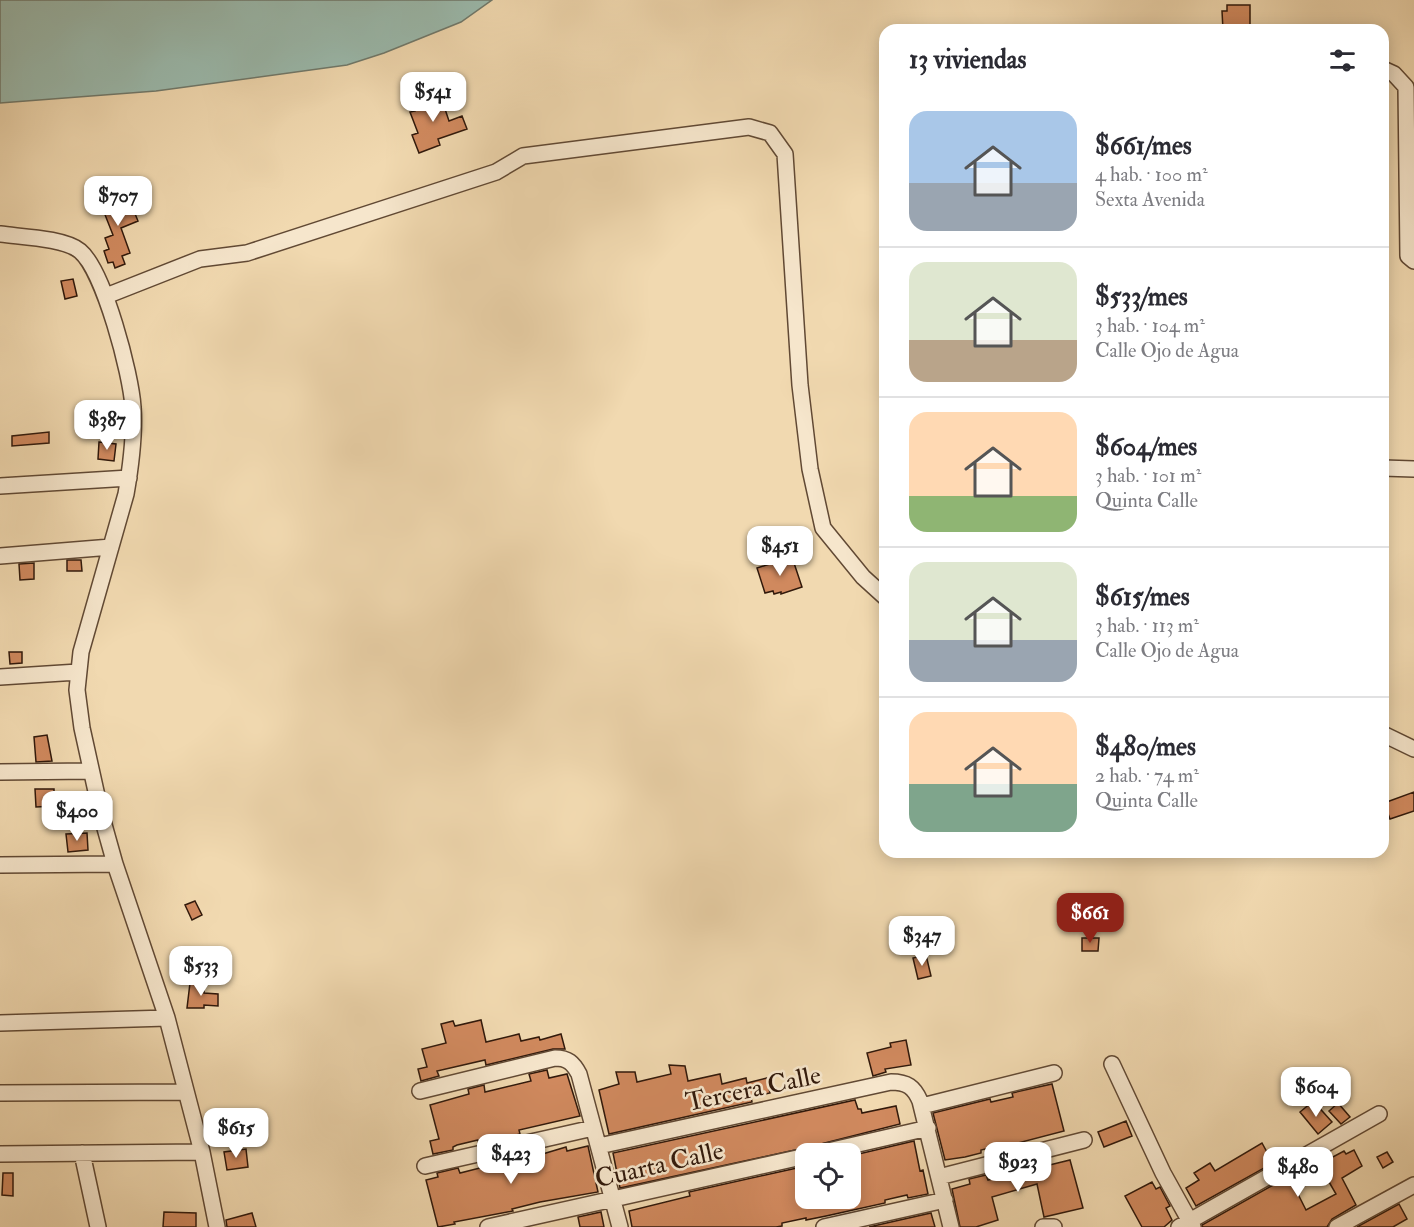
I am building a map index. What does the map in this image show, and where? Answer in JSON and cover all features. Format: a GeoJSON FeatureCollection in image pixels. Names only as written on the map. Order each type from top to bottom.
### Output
{"type":"FeatureCollection","features":[{"type":"Feature","properties":{"kind":"street"},"geometry":{"type":"LineString","coordinates":[[1389,72],[1406,87],[1408,256],[1414,261]]}},
{"type":"Feature","properties":{"kind":"street"},"geometry":{"type":"LineString","coordinates":[[106,296],[200,259],[258,249],[496,172],[523,156],[749,127],[770,133],[785,154],[800,385],[810,468],[824,528],[863,577],[879,592]]}},
{"type":"Feature","properties":{"kind":"street"},"geometry":{"type":"LineString","coordinates":[[0,234],[70,244],[82,252],[106,296],[126,366],[133,406],[134,442],[126,494],[85,632],[78,672],[82,728],[115,864],[167,1018],[202,1152],[217,1227]]}},
{"type":"Feature","properties":{"kind":"street"},"geometry":{"type":"LineString","coordinates":[[1389,468],[1414,469]]}},
{"type":"Feature","properties":{"kind":"street"},"geometry":{"type":"LineString","coordinates":[[0,486],[129,478]]}},
{"type":"Feature","properties":{"kind":"street"},"geometry":{"type":"LineString","coordinates":[[0,556],[111,547]]}},
{"type":"Feature","properties":{"kind":"street"},"geometry":{"type":"LineString","coordinates":[[0,677],[78,672]]}},
{"type":"Feature","properties":{"kind":"street"},"geometry":{"type":"LineString","coordinates":[[1389,737],[1414,749]]}},
{"type":"Feature","properties":{"kind":"street"},"geometry":{"type":"LineString","coordinates":[[0,772],[91,771]]}},
{"type":"Feature","properties":{"kind":"street"},"geometry":{"type":"LineString","coordinates":[[0,865],[115,864]]}},
{"type":"Feature","properties":{"kind":"street"},"geometry":{"type":"LineString","coordinates":[[0,1023],[167,1018]]}},
{"type":"Feature","properties":{"kind":"street"},"geometry":{"type":"LineString","coordinates":[[420,1091],[555,1058],[564,1058],[573,1064],[579,1074],[620,1227]]}},
{"type":"Feature","properties":{"kind":"street"},"geometry":{"type":"LineString","coordinates":[[1112,1064],[1187,1225],[1379,1114]]}},
{"type":"Feature","properties":{"kind":"street"},"geometry":{"type":"LineString","coordinates":[[951,1227],[922,1106],[1054,1073]]}},
{"type":"Feature","properties":{"kind":"street","name":"Tercera Calle"},"geometry":{"type":"LineString","coordinates":[[599,1146],[891,1082],[908,1084],[916,1090],[922,1106]]}},
{"type":"Feature","properties":{"kind":"street"},"geometry":{"type":"LineString","coordinates":[[0,1093],[186,1092]]}},
{"type":"Feature","properties":{"kind":"street"},"geometry":{"type":"LineString","coordinates":[[425,1166],[593,1128]]}},
{"type":"Feature","properties":{"kind":"street"},"geometry":{"type":"LineString","coordinates":[[861,1143],[928,1128]]}},
{"type":"Feature","properties":{"kind":"street"},"geometry":{"type":"LineString","coordinates":[[939,1177],[1083,1140]]}},
{"type":"Feature","properties":{"kind":"street"},"geometry":{"type":"LineString","coordinates":[[0,1154],[202,1152]]}},
{"type":"Feature","properties":{"kind":"street"},"geometry":{"type":"LineString","coordinates":[[82,1154],[98,1227]]}},
{"type":"Feature","properties":{"kind":"street","name":"Cuarta Calle"},"geometry":{"type":"LineString","coordinates":[[488,1227],[795,1158]]}},
{"type":"Feature","properties":{"kind":"street"},"geometry":{"type":"LineString","coordinates":[[1338,1227],[1414,1185]]}},
{"type":"Feature","properties":{"kind":"street"},"geometry":{"type":"LineString","coordinates":[[824,1227],[945,1200]]}},
{"type":"Feature","properties":{"kind":"street"},"geometry":{"type":"LineString","coordinates":[[1043,1227],[1054,1227]]}},
{"type":"Feature","properties":{"kind":"shaded area"},"geometry":{"type":"Polygon","coordinates":[[[0,0],[492,0],[461,22],[384,53],[347,65],[156,91],[0,103],[0,0]]]}},
{"type":"Feature","properties":{"kind":"building"},"geometry":{"type":"Polygon","coordinates":[[[1227,5],[1250,5],[1250,24],[1223,24],[1222,11],[1227,11],[1227,5]]]}},
{"type":"Feature","properties":{"kind":"building"},"geometry":{"type":"Polygon","coordinates":[[[432,93],[436,105],[443,103],[449,121],[462,116],[467,129],[438,139],[440,145],[419,153],[412,135],[418,133],[410,112],[415,111],[414,108],[417,107],[415,100],[432,93]]]}},
{"type":"Feature","properties":{"kind":"building"},"geometry":{"type":"Polygon","coordinates":[[[124,192],[138,221],[121,228],[130,253],[122,256],[125,264],[115,268],[113,262],[108,263],[104,251],[109,249],[105,238],[113,235],[100,202],[124,192]]]}},
{"type":"Feature","properties":{"kind":"building"},"geometry":{"type":"Polygon","coordinates":[[[73,279],[77,296],[65,299],[61,281],[73,279]]]}},
{"type":"Feature","properties":{"kind":"building"},"geometry":{"type":"Polygon","coordinates":[[[49,432],[49,443],[12,446],[12,436],[49,432]]]}},
{"type":"Feature","properties":{"kind":"building"},"geometry":{"type":"Polygon","coordinates":[[[99,442],[116,444],[114,461],[98,459],[99,442]]]}},
{"type":"Feature","properties":{"kind":"building"},"geometry":{"type":"Polygon","coordinates":[[[792,557],[802,587],[781,594],[781,592],[774,594],[773,591],[765,593],[757,568],[792,557]]]}},
{"type":"Feature","properties":{"kind":"building"},"geometry":{"type":"Polygon","coordinates":[[[67,560],[81,560],[82,571],[67,571],[67,560]]]}},
{"type":"Feature","properties":{"kind":"building"},"geometry":{"type":"Polygon","coordinates":[[[34,563],[34,579],[20,580],[19,564],[34,563]]]}},
{"type":"Feature","properties":{"kind":"building"},"geometry":{"type":"Polygon","coordinates":[[[9,652],[22,652],[22,663],[10,664],[9,652]]]}},
{"type":"Feature","properties":{"kind":"building"},"geometry":{"type":"Polygon","coordinates":[[[47,735],[52,761],[36,762],[34,737],[47,735]]]}},
{"type":"Feature","properties":{"kind":"building"},"geometry":{"type":"Polygon","coordinates":[[[35,789],[54,789],[54,806],[36,807],[35,789]]]}},
{"type":"Feature","properties":{"kind":"building"},"geometry":{"type":"Polygon","coordinates":[[[1414,792],[1414,811],[1390,819],[1389,801],[1414,792]]]}},
{"type":"Feature","properties":{"kind":"building"},"geometry":{"type":"Polygon","coordinates":[[[74,796],[75,814],[59,816],[58,797],[74,796]]]}},
{"type":"Feature","properties":{"kind":"building"},"geometry":{"type":"Polygon","coordinates":[[[87,833],[88,850],[68,852],[66,834],[87,833]]]}},
{"type":"Feature","properties":{"kind":"building"},"geometry":{"type":"Polygon","coordinates":[[[195,901],[202,915],[192,920],[185,905],[195,901]]]}},
{"type":"Feature","properties":{"kind":"building"},"geometry":{"type":"Polygon","coordinates":[[[1082,938],[1099,938],[1098,951],[1082,951],[1082,938]]]}},
{"type":"Feature","properties":{"kind":"building"},"geometry":{"type":"Polygon","coordinates":[[[926,955],[931,976],[918,979],[913,958],[926,955]]]}},
{"type":"Feature","properties":{"kind":"building"},"geometry":{"type":"Polygon","coordinates":[[[190,983],[201,983],[201,990],[204,993],[218,994],[218,1006],[204,1005],[204,1008],[187,1008],[190,983]]]}},
{"type":"Feature","properties":{"kind":"building"},"geometry":{"type":"Polygon","coordinates":[[[481,1020],[486,1042],[519,1034],[521,1041],[539,1037],[540,1040],[561,1034],[565,1049],[553,1049],[486,1065],[485,1060],[437,1071],[439,1076],[421,1081],[418,1069],[427,1067],[422,1049],[446,1043],[441,1024],[453,1021],[455,1026],[481,1020]]]}},
{"type":"Feature","properties":{"kind":"building"},"geometry":{"type":"Polygon","coordinates":[[[906,1040],[911,1065],[885,1069],[886,1072],[873,1076],[867,1053],[891,1047],[890,1043],[906,1040]]]}},
{"type":"Feature","properties":{"kind":"building"},"geometry":{"type":"Polygon","coordinates":[[[669,1065],[685,1066],[688,1081],[720,1074],[722,1084],[746,1078],[747,1083],[767,1078],[770,1093],[751,1097],[752,1102],[609,1134],[599,1090],[619,1084],[616,1072],[635,1072],[637,1082],[671,1074],[669,1065]]]}},
{"type":"Feature","properties":{"kind":"building"},"geometry":{"type":"Polygon","coordinates":[[[547,1070],[549,1078],[567,1074],[580,1116],[519,1130],[520,1134],[479,1144],[478,1140],[457,1145],[453,1147],[453,1150],[433,1154],[430,1141],[439,1139],[430,1105],[469,1094],[468,1089],[484,1085],[485,1092],[531,1081],[529,1074],[547,1070]]]}},
{"type":"Feature","properties":{"kind":"building"},"geometry":{"type":"Polygon","coordinates":[[[1052,1084],[1064,1131],[981,1150],[981,1153],[965,1157],[945,1160],[933,1113],[990,1099],[991,1102],[1013,1097],[1012,1093],[1052,1084]]]}},
{"type":"Feature","properties":{"kind":"building"},"geometry":{"type":"Polygon","coordinates":[[[855,1100],[862,1113],[896,1106],[900,1124],[825,1143],[795,1143],[795,1150],[620,1188],[613,1153],[855,1100]]]}},
{"type":"Feature","properties":{"kind":"building"},"geometry":{"type":"Polygon","coordinates":[[[1311,1103],[1315,1103],[1332,1122],[1318,1134],[1300,1112],[1311,1103]]]}},
{"type":"Feature","properties":{"kind":"building"},"geometry":{"type":"Polygon","coordinates":[[[1338,1103],[1350,1117],[1341,1124],[1329,1111],[1338,1103]]]}},
{"type":"Feature","properties":{"kind":"building"},"geometry":{"type":"Polygon","coordinates":[[[1126,1121],[1132,1136],[1104,1147],[1098,1132],[1126,1121]]]}},
{"type":"Feature","properties":{"kind":"building"},"geometry":{"type":"Polygon","coordinates":[[[914,1141],[920,1171],[923,1170],[928,1194],[908,1198],[907,1195],[861,1208],[861,1153],[914,1141]]]}},
{"type":"Feature","properties":{"kind":"building"},"geometry":{"type":"Polygon","coordinates":[[[1262,1143],[1273,1163],[1196,1206],[1186,1188],[1199,1180],[1194,1173],[1210,1163],[1215,1171],[1262,1143]]]}},
{"type":"Feature","properties":{"kind":"building"},"geometry":{"type":"Polygon","coordinates":[[[588,1146],[598,1192],[540,1202],[512,1209],[513,1211],[438,1227],[426,1180],[438,1177],[437,1173],[458,1168],[460,1173],[484,1167],[484,1163],[525,1153],[526,1159],[566,1147],[567,1151],[588,1146]]]}},
{"type":"Feature","properties":{"kind":"building"},"geometry":{"type":"Polygon","coordinates":[[[246,1149],[248,1167],[227,1170],[224,1152],[246,1149]]]}},
{"type":"Feature","properties":{"kind":"building"},"geometry":{"type":"Polygon","coordinates":[[[1354,1150],[1362,1166],[1342,1178],[1356,1205],[1332,1219],[1327,1227],[1203,1227],[1202,1225],[1316,1161],[1318,1165],[1344,1151],[1346,1154],[1354,1150]],[[1325,1175],[1296,1190],[1306,1210],[1336,1194],[1325,1175]]]}},
{"type":"Feature","properties":{"kind":"building"},"geometry":{"type":"Polygon","coordinates":[[[1387,1152],[1393,1162],[1383,1168],[1377,1157],[1387,1152]]]}},
{"type":"Feature","properties":{"kind":"building"},"geometry":{"type":"Polygon","coordinates":[[[1070,1160],[1083,1208],[1044,1217],[1037,1184],[992,1197],[998,1220],[976,1227],[960,1227],[952,1189],[970,1184],[969,1179],[986,1175],[988,1180],[1070,1160]]]}},
{"type":"Feature","properties":{"kind":"building"},"geometry":{"type":"Polygon","coordinates":[[[795,1168],[795,1209],[857,1209],[782,1223],[782,1226],[776,1227],[632,1227],[629,1211],[690,1196],[689,1192],[795,1168]]]}},
{"type":"Feature","properties":{"kind":"building"},"geometry":{"type":"Polygon","coordinates":[[[3,1173],[13,1173],[13,1196],[2,1195],[3,1173]]]}},
{"type":"Feature","properties":{"kind":"building"},"geometry":{"type":"Polygon","coordinates":[[[1152,1182],[1156,1189],[1160,1187],[1170,1206],[1166,1208],[1172,1220],[1164,1227],[1142,1227],[1125,1196],[1152,1182]]]}},
{"type":"Feature","properties":{"kind":"building"},"geometry":{"type":"Polygon","coordinates":[[[1399,1204],[1407,1219],[1393,1227],[1357,1227],[1399,1204]]]}},
{"type":"Feature","properties":{"kind":"building"},"geometry":{"type":"Polygon","coordinates":[[[164,1212],[196,1213],[196,1227],[163,1227],[164,1212]]]}},
{"type":"Feature","properties":{"kind":"building"},"geometry":{"type":"Polygon","coordinates":[[[601,1212],[604,1227],[580,1227],[578,1217],[601,1212]]]}},
{"type":"Feature","properties":{"kind":"building"},"geometry":{"type":"Polygon","coordinates":[[[252,1213],[256,1227],[227,1227],[226,1220],[252,1213]]]}},
{"type":"Feature","properties":{"kind":"building"},"geometry":{"type":"Polygon","coordinates":[[[931,1213],[935,1227],[869,1227],[931,1213]]]}}]}
